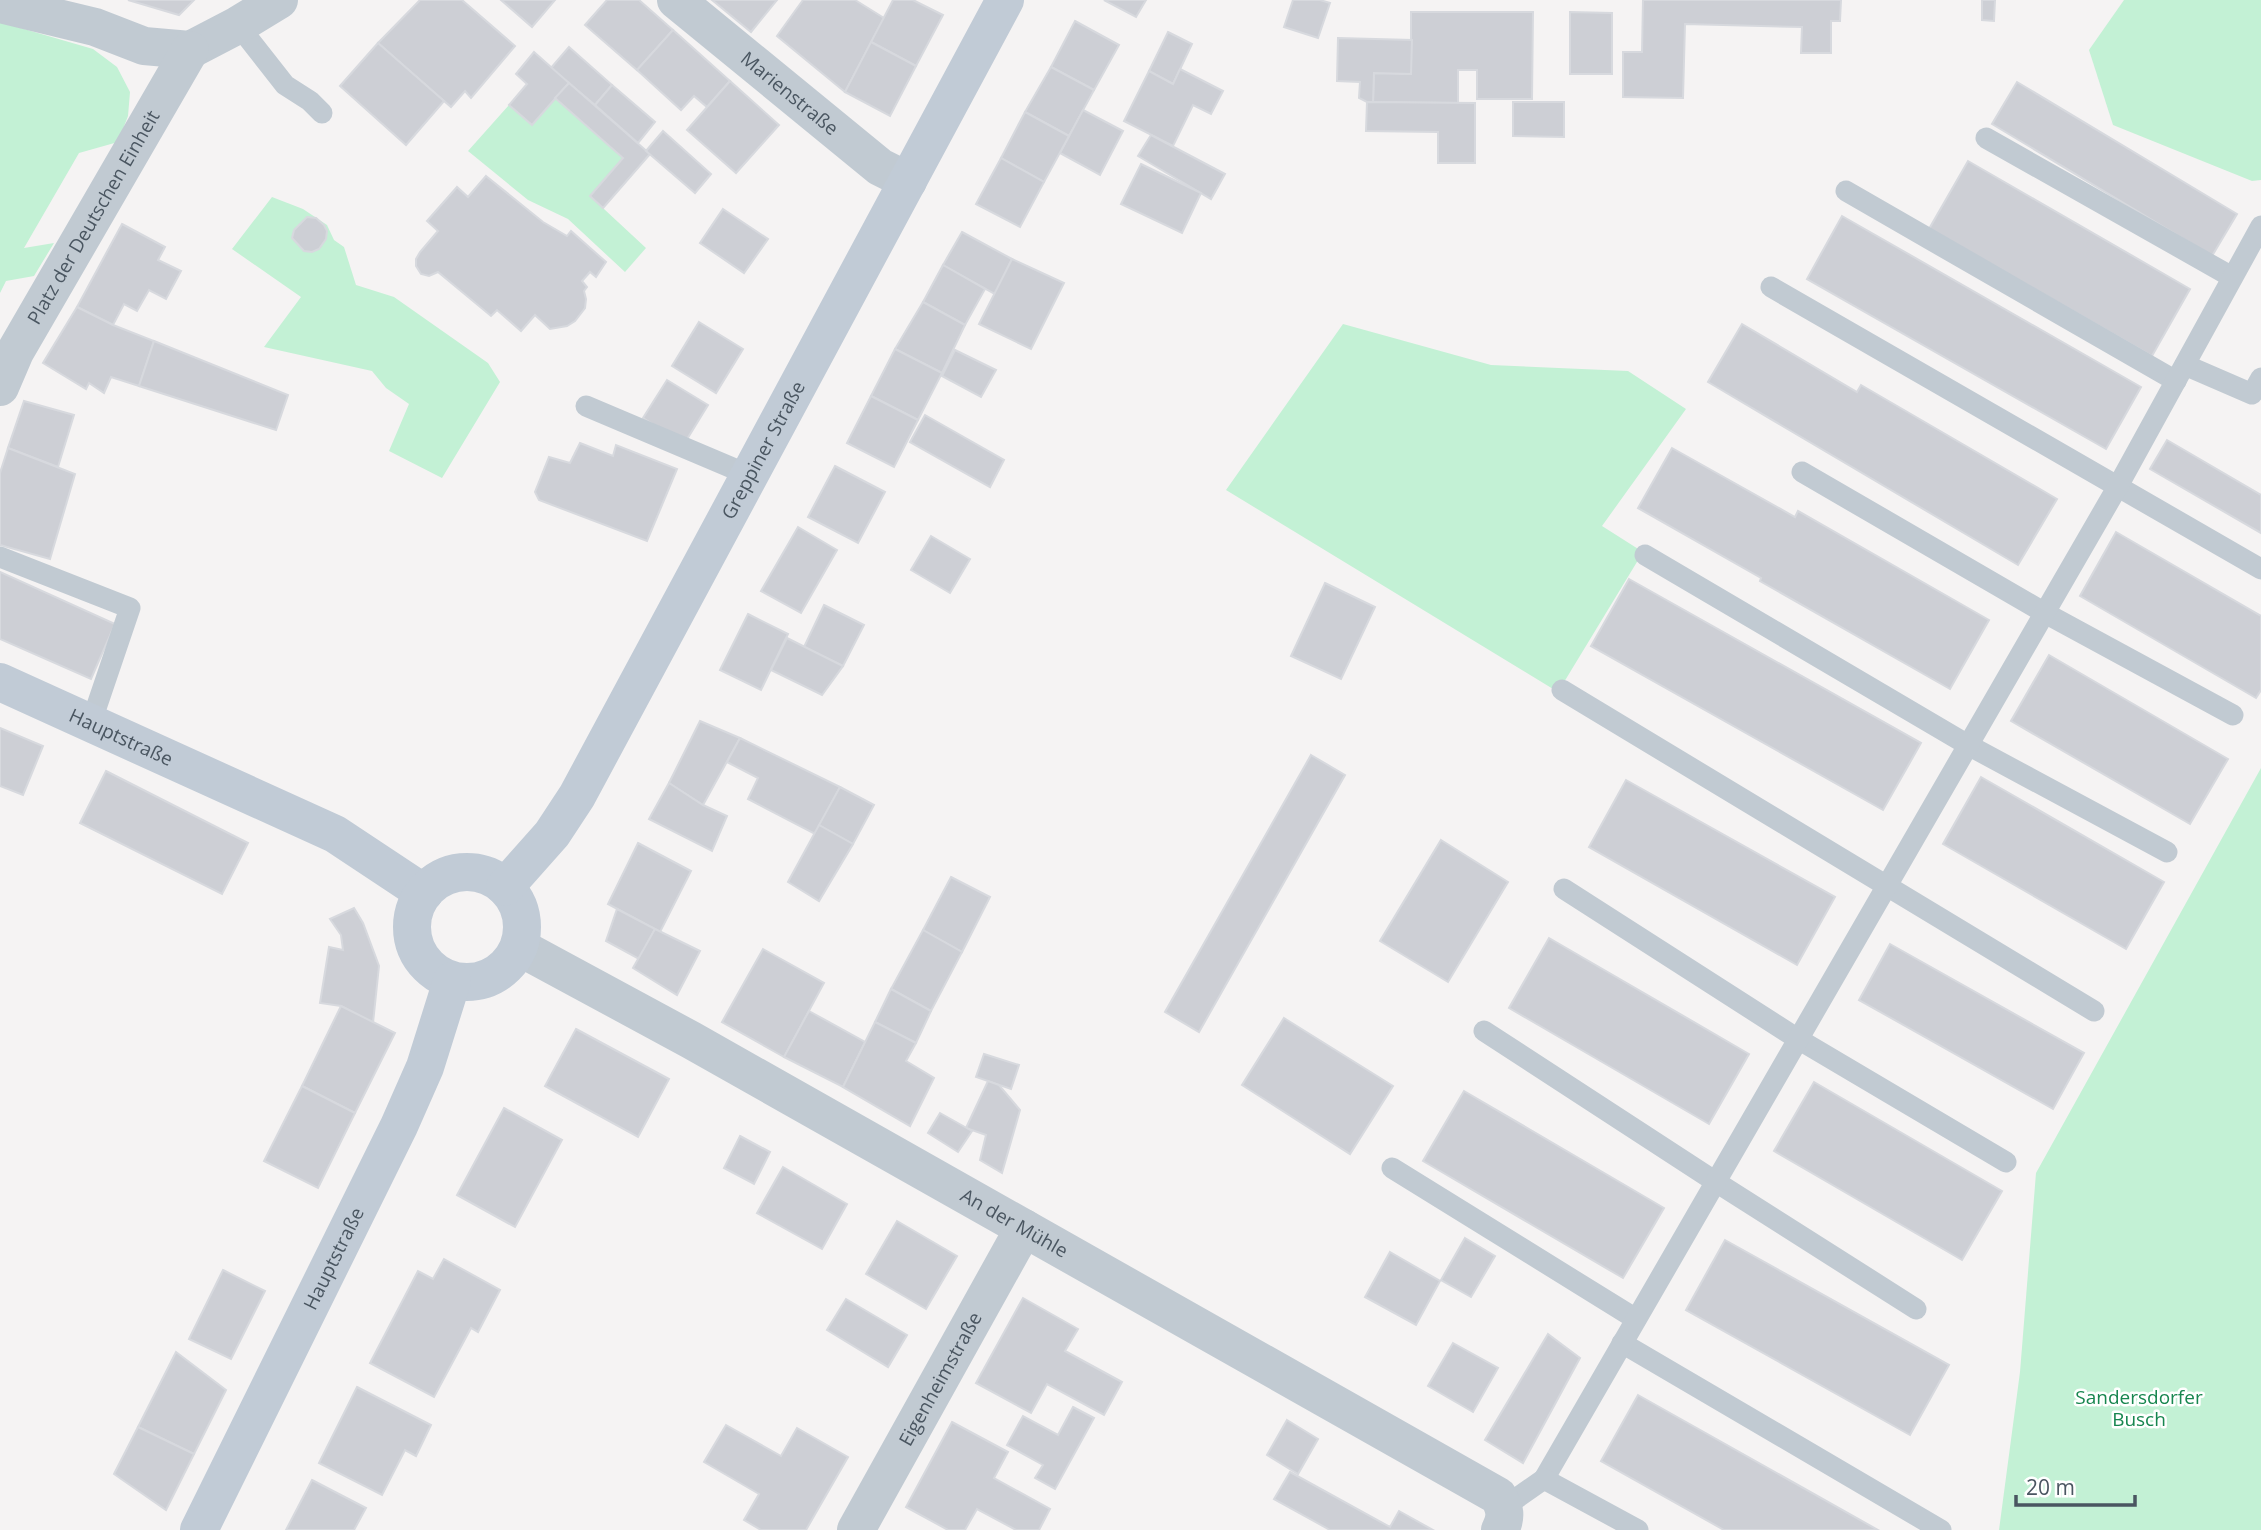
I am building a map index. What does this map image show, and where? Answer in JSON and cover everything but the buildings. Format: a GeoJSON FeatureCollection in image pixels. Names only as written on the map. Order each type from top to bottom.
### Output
{"type":"FeatureCollection","features":[{"type":"Feature","properties":{"kind":"street"},"geometry":{"type":"LineString","coordinates":[[0,4],[95,27],[144,46],[190,50],[279,0]]}},
{"type":"Feature","properties":{"kind":"street","name":"Marienstraße"},"geometry":{"type":"LineString","coordinates":[[676,0],[880,167],[908,181]]}},
{"type":"Feature","properties":{"kind":"street","name":"Greppiner Straße"},"geometry":{"type":"LineString","coordinates":[[505,887],[552,834],[577,796],[1005,0]]}},
{"type":"Feature","properties":{"kind":"street","name":"Platz der Deutschen Einheit"},"geometry":{"type":"LineString","coordinates":[[0,387],[15,352],[190,50]]}},
{"type":"Feature","properties":{"kind":"street","name":"Hauptstraße"},"geometry":{"type":"LineString","coordinates":[[0,682],[335,834],[424,892]]}},
{"type":"Feature","properties":{"kind":"street"},"geometry":{"type":"LineString","coordinates":[[463,872],[481,874],[505,887],[512,894],[520,911],[522,929],[519,947],[508,965],[492,977],[472,982],[452,981],[435,973],[422,960],[414,944],[413,917],[424,892],[437,880],[463,872]]}},
{"type":"Feature","properties":{"kind":"street","name":"An der Mühle"},"geometry":{"type":"LineString","coordinates":[[519,947],[691,1040],[1498,1496],[1502,1519]]}},
{"type":"Feature","properties":{"kind":"street","name":"Hauptstraße"},"geometry":{"type":"LineString","coordinates":[[199,1530],[398,1126],[425,1067],[452,981]]}},
{"type":"Feature","properties":{"kind":"street","name":"Eigenheimstraße"},"geometry":{"type":"LineString","coordinates":[[856,1530],[1024,1228]]}},
{"type":"Feature","properties":{"kind":"lane"},"geometry":{"type":"LineString","coordinates":[[238,25],[285,85],[310,101],[322,113]]}},
{"type":"Feature","properties":{"kind":"lane"},"geometry":{"type":"LineString","coordinates":[[1986,138],[2232,277]]}},
{"type":"Feature","properties":{"kind":"lane"},"geometry":{"type":"LineString","coordinates":[[1846,191],[2180,373],[2252,394],[2261,378]]}},
{"type":"Feature","properties":{"kind":"lane"},"geometry":{"type":"LineString","coordinates":[[1502,1519],[1544,1479],[2118,486],[2232,277],[2258,238]]}},
{"type":"Feature","properties":{"kind":"lane"},"geometry":{"type":"LineString","coordinates":[[1771,287],[2261,569]]}},
{"type":"Feature","properties":{"kind":"lane"},"geometry":{"type":"LineString","coordinates":[[586,406],[749,475]]}},
{"type":"Feature","properties":{"kind":"lane"},"geometry":{"type":"LineString","coordinates":[[1802,472],[2045,612],[2233,715]]}},
{"type":"Feature","properties":{"kind":"lane"},"geometry":{"type":"LineString","coordinates":[[1645,555],[1968,745],[2167,852]]}},
{"type":"Feature","properties":{"kind":"lane"},"geometry":{"type":"LineString","coordinates":[[0,556],[130,608],[91,723]]}},
{"type":"Feature","properties":{"kind":"lane"},"geometry":{"type":"LineString","coordinates":[[1562,690],[2094,1011]]}},
{"type":"Feature","properties":{"kind":"lane"},"geometry":{"type":"LineString","coordinates":[[1564,889],[1798,1039],[2006,1162]]}},
{"type":"Feature","properties":{"kind":"lane"},"geometry":{"type":"LineString","coordinates":[[1483,1031],[1916,1309]]}},
{"type":"Feature","properties":{"kind":"lane"},"geometry":{"type":"LineString","coordinates":[[1392,1168],[1636,1319]]}},
{"type":"Feature","properties":{"kind":"lane"},"geometry":{"type":"LineString","coordinates":[[1622,1343],[1941,1530]]}},
{"type":"Feature","properties":{"kind":"lane"},"geometry":{"type":"LineString","coordinates":[[1544,1479],[1638,1530]]}},
{"type":"Feature","properties":{"kind":"green space"},"geometry":{"type":"Polygon","coordinates":[[[2124,0],[2261,0],[2261,180],[2252,181],[2113,125],[2089,50],[2124,0]]]}},
{"type":"Feature","properties":{"kind":"green space"},"geometry":{"type":"Polygon","coordinates":[[[0,22],[93,49],[117,67],[130,92],[128,116],[118,142],[79,153],[24,248],[54,243],[34,276],[6,281],[0,293],[0,22]]]}},
{"type":"Feature","properties":{"kind":"green space"},"geometry":{"type":"Polygon","coordinates":[[[555,98],[623,158],[590,196],[646,248],[625,272],[568,219],[528,200],[468,151],[509,105],[532,125],[555,98]]]}},
{"type":"Feature","properties":{"kind":"green space"},"geometry":{"type":"Polygon","coordinates":[[[272,197],[303,209],[327,225],[334,240],[344,247],[356,285],[394,297],[488,363],[500,382],[442,478],[389,451],[409,404],[386,388],[372,371],[264,347],[301,297],[232,249],[272,197]]]}},
{"type":"Feature","properties":{"kind":"green space"},"geometry":{"type":"Polygon","coordinates":[[[1343,324],[1491,365],[1628,371],[1686,409],[1602,526],[1643,552],[1558,692],[1226,490],[1343,324]]]}},
{"type":"Feature","properties":{"kind":"green space","name":"Sandersdorfer Busch"},"geometry":{"type":"Polygon","coordinates":[[[2261,768],[2261,1530],[1999,1530],[2020,1372],[2036,1173],[2261,768]]]}}]}
